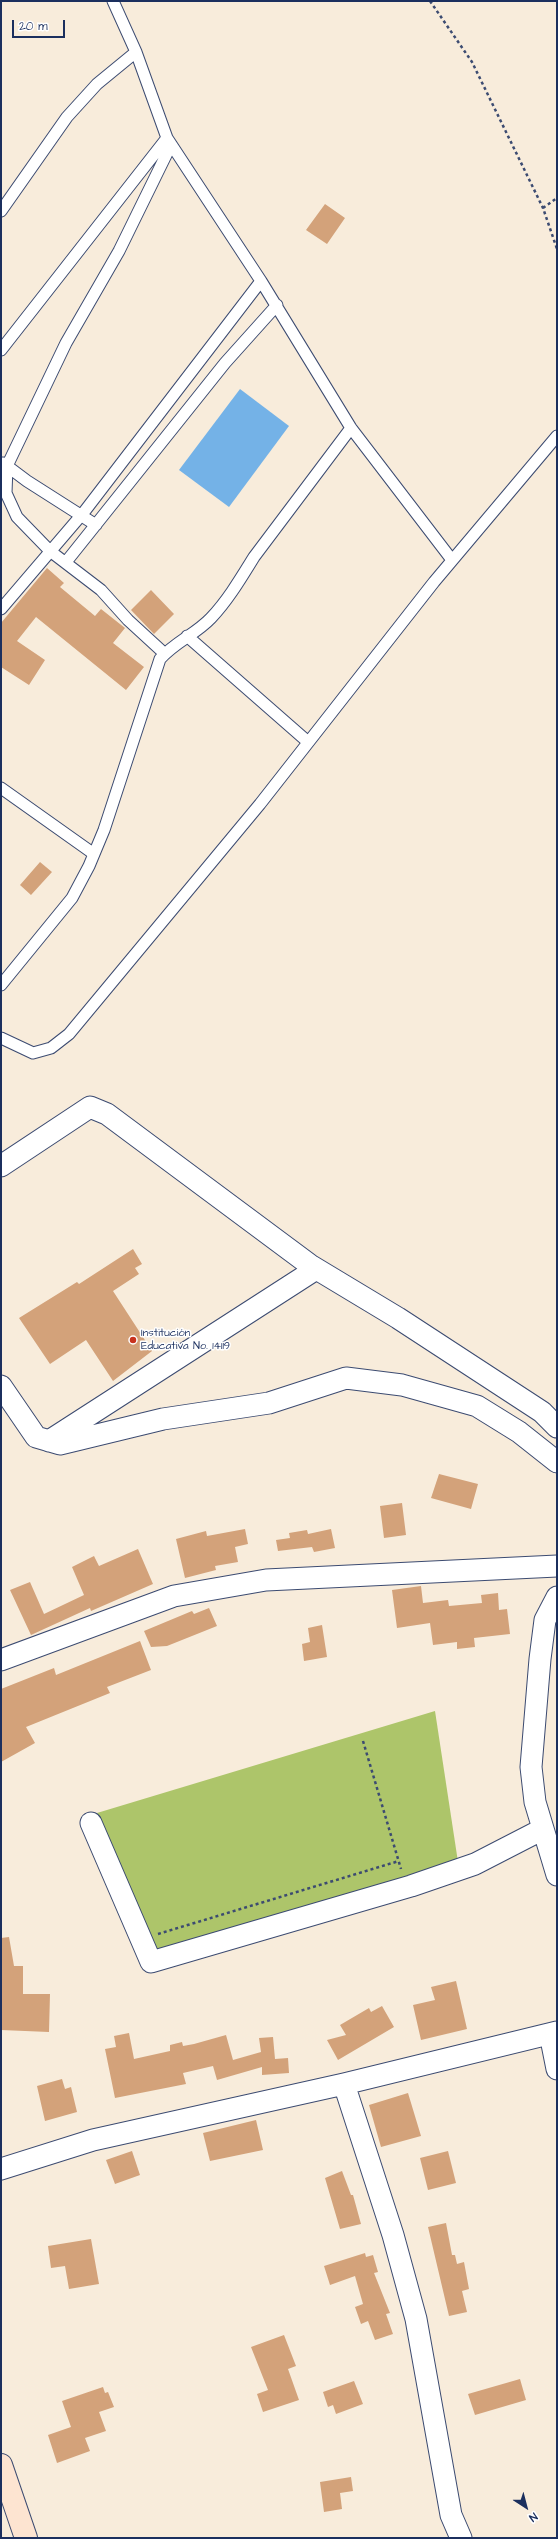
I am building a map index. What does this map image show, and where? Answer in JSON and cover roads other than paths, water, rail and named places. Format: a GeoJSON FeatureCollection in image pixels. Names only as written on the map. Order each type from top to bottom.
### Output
{"type":"FeatureCollection","features":[{"type":"Feature","properties":{"kind":"main road"},"geometry":{"type":"LineString","coordinates":[[1,2465],[26,2538]]}},
{"type":"Feature","properties":{"kind":"street"},"geometry":{"type":"LineString","coordinates":[[1,1166],[90,1107],[107,1114],[316,1269],[398,1318],[542,1412],[557,1427]]}},
{"type":"Feature","properties":{"kind":"street"},"geometry":{"type":"LineString","coordinates":[[49,1441],[316,1269]]}},
{"type":"Feature","properties":{"kind":"street"},"geometry":{"type":"LineString","coordinates":[[1,1386],[36,1438],[60,1444],[163,1419],[269,1403],[346,1378],[402,1385],[477,1406],[519,1432],[557,1462]]}},
{"type":"Feature","properties":{"kind":"street"},"geometry":{"type":"LineString","coordinates":[[1,1660],[174,1596],[266,1580],[557,1566]]}},
{"type":"Feature","properties":{"kind":"street"},"geometry":{"type":"LineString","coordinates":[[557,1597],[545,1620],[531,1767],[543,1829],[557,1875]]}},
{"type":"Feature","properties":{"kind":"street"},"geometry":{"type":"LineString","coordinates":[[91,1823],[151,1962],[407,1887],[475,1864],[543,1829]]}},
{"type":"Feature","properties":{"kind":"street"},"geometry":{"type":"LineString","coordinates":[[1,2169],[93,2140],[344,2084],[554,2033],[557,2069]]}},
{"type":"Feature","properties":{"kind":"street"},"geometry":{"type":"LineString","coordinates":[[344,2084],[393,2235],[416,2319],[451,2515],[461,2538]]}},
{"type":"Feature","properties":{"kind":"lane"},"geometry":{"type":"LineString","coordinates":[[113,1],[136,52],[169,141],[277,306],[351,428],[452,560]]}},
{"type":"Feature","properties":{"kind":"lane"},"geometry":{"type":"LineString","coordinates":[[1,211],[67,117],[97,84],[136,52]]}},
{"type":"Feature","properties":{"kind":"lane"},"geometry":{"type":"LineString","coordinates":[[1,350],[169,141]]}},
{"type":"Feature","properties":{"kind":"lane"},"geometry":{"type":"LineString","coordinates":[[164,654],[128,620],[101,590],[50,551],[17,517],[6,494],[4,464],[66,343],[119,251],[169,141]]}},
{"type":"Feature","properties":{"kind":"lane"},"geometry":{"type":"LineString","coordinates":[[1,609],[82,515],[261,281]]}},
{"type":"Feature","properties":{"kind":"lane"},"geometry":{"type":"LineString","coordinates":[[66,562],[225,363],[277,306]]}},
{"type":"Feature","properties":{"kind":"lane"},"geometry":{"type":"LineString","coordinates":[[1,985],[72,898],[94,854],[104,830],[160,659],[164,654],[210,619],[242,577],[254,557],[351,428]]}},
{"type":"Feature","properties":{"kind":"lane"},"geometry":{"type":"LineString","coordinates":[[1,1038],[33,1053],[51,1048],[69,1034],[308,742],[452,560],[557,436]]}},
{"type":"Feature","properties":{"kind":"lane"},"geometry":{"type":"LineString","coordinates":[[4,464],[96,525]]}},
{"type":"Feature","properties":{"kind":"lane"},"geometry":{"type":"LineString","coordinates":[[187,636],[308,742]]}},
{"type":"Feature","properties":{"kind":"lane"},"geometry":{"type":"LineString","coordinates":[[1,788],[94,854]]}},
{"type":"Feature","properties":{"kind":"water"},"geometry":{"type":"Polygon","coordinates":[[[240,389],[289,426],[229,507],[179,470],[240,389]]]}},
{"type":"Feature","properties":{"kind":"place","name":"Institución Educativa No. 14119"},"geometry":{"type":"Point","coordinates":[133,1340]}}]}
